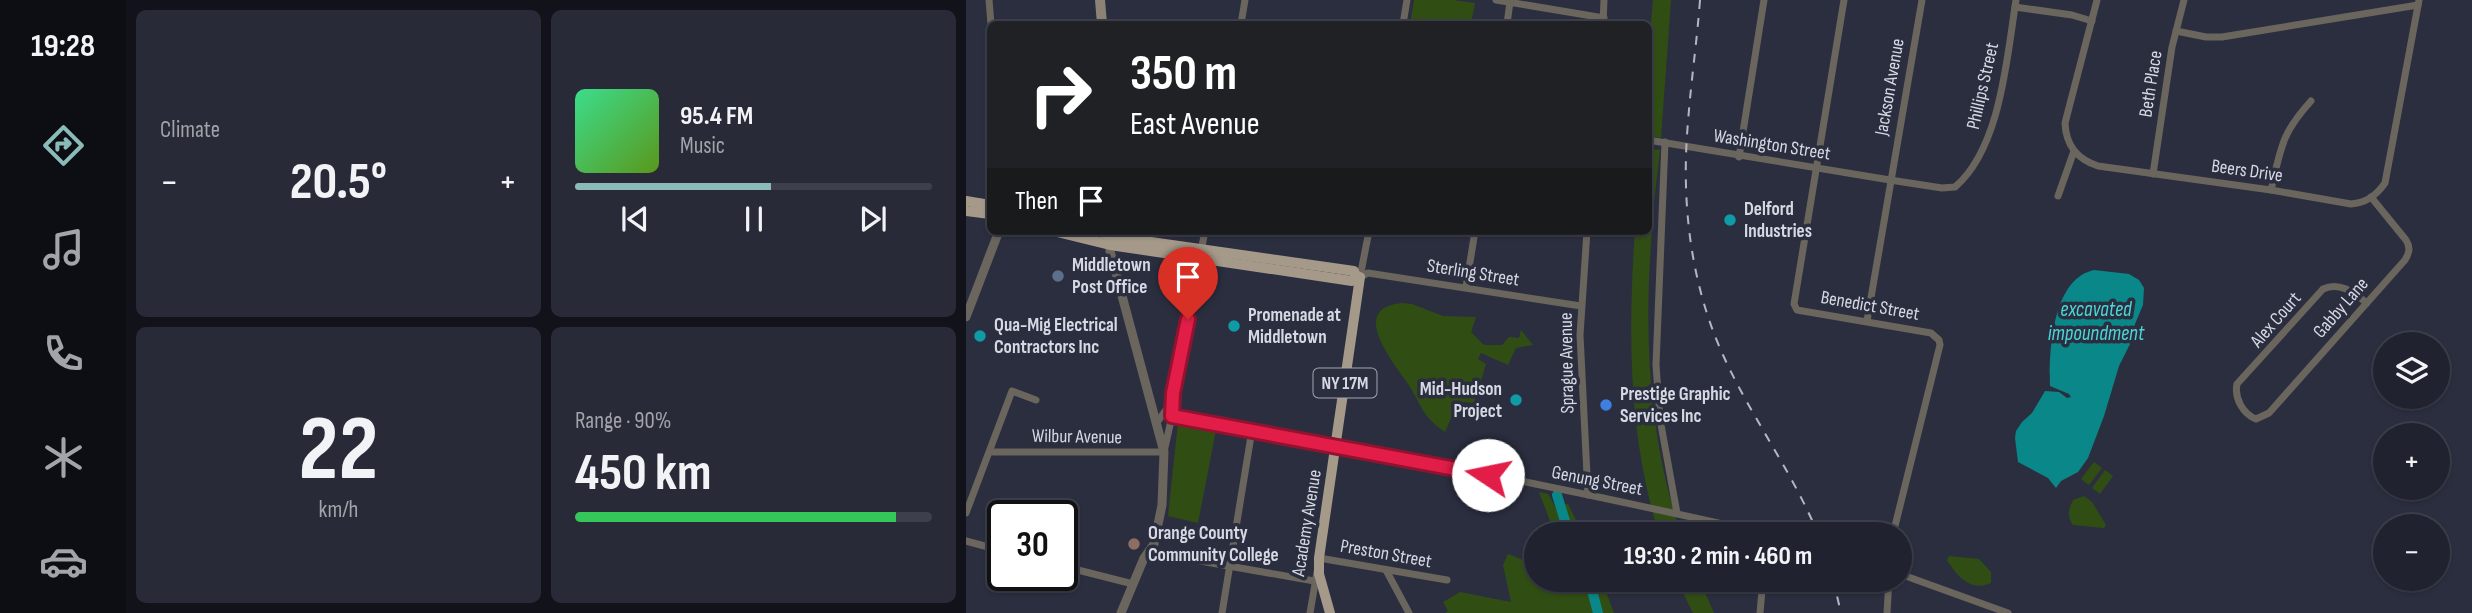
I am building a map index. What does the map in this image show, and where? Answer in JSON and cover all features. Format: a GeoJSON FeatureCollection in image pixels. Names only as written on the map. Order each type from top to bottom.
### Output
{"type":"FeatureCollection","features":[{"type":"Feature","properties":{"kind":"main road"},"geometry":{"type":"LineString","coordinates":[[1101,0],[1102,21]]}},
{"type":"Feature","properties":{"kind":"main road"},"geometry":{"type":"LineString","coordinates":[[966,201],[987,204]]}},
{"type":"Feature","properties":{"kind":"main road"},"geometry":{"type":"LineString","coordinates":[[966,211],[987,214]]}},
{"type":"Feature","properties":{"kind":"main road"},"geometry":{"type":"LineString","coordinates":[[1090,235],[1352,281],[1358,277]]}},
{"type":"Feature","properties":{"kind":"main road","name":"Academy Avenue"},"geometry":{"type":"LineString","coordinates":[[1320,558],[1358,277]]}},
{"type":"Feature","properties":{"kind":"main road","name":"NY 17M"},"geometry":{"type":"LineString","coordinates":[[1320,558],[1318,582],[1330,613]]}},
{"type":"Feature","properties":{"kind":"street"},"geometry":{"type":"LineString","coordinates":[[989,0],[991,21]]}},
{"type":"Feature","properties":{"kind":"street"},"geometry":{"type":"LineString","coordinates":[[1242,21],[1245,0]]}},
{"type":"Feature","properties":{"kind":"street"},"geometry":{"type":"LineString","coordinates":[[1404,21],[1407,0]]}},
{"type":"Feature","properties":{"kind":"street"},"geometry":{"type":"LineString","coordinates":[[1496,0],[1603,21],[1604,0]]}},
{"type":"Feature","properties":{"kind":"street"},"geometry":{"type":"LineString","coordinates":[[1739,157],[1763,0]]}},
{"type":"Feature","properties":{"kind":"street"},"geometry":{"type":"LineString","coordinates":[[1816,168],[1843,0]]}},
{"type":"Feature","properties":{"kind":"street","name":"Jackson Avenue"},"geometry":{"type":"LineString","coordinates":[[1867,321],[1922,0]]}},
{"type":"Feature","properties":{"kind":"street"},"geometry":{"type":"LineString","coordinates":[[2058,196],[2074,151],[2066,136],[2065,123],[2097,0]]}},
{"type":"Feature","properties":{"kind":"street","name":"Beth Place"},"geometry":{"type":"LineString","coordinates":[[2153,174],[2176,31],[2184,0]]}},
{"type":"Feature","properties":{"kind":"street"},"geometry":{"type":"LineString","coordinates":[[1507,21],[1510,2]]}},
{"type":"Feature","properties":{"kind":"street"},"geometry":{"type":"LineString","coordinates":[[2016,3],[2092,21]]}},
{"type":"Feature","properties":{"kind":"street","name":"Phillips Street"},"geometry":{"type":"LineString","coordinates":[[1890,180],[1948,188],[1955,187],[1961,181],[1992,129],[2016,3]]}},
{"type":"Feature","properties":{"kind":"street"},"geometry":{"type":"LineString","coordinates":[[2176,31],[2222,37],[2419,3],[2389,170],[2385,183],[2371,197]]}},
{"type":"Feature","properties":{"kind":"street"},"geometry":{"type":"LineString","coordinates":[[2271,190],[2284,135],[2311,101]]}},
{"type":"Feature","properties":{"kind":"street","name":"Washington Street"},"geometry":{"type":"LineString","coordinates":[[1652,140],[1890,180]]}},
{"type":"Feature","properties":{"kind":"street"},"geometry":{"type":"LineString","coordinates":[[1665,142],[1656,365],[1661,428],[1677,513]]}},
{"type":"Feature","properties":{"kind":"street","name":"Beers Drive"},"geometry":{"type":"LineString","coordinates":[[2074,151],[2085,161],[2098,166],[2351,204],[2363,203],[2371,197]]}},
{"type":"Feature","properties":{"kind":"street","name":"Benedict Street"},"geometry":{"type":"LineString","coordinates":[[1816,168],[1794,302],[1796,309],[1931,332],[1938,337],[1940,345],[1896,522]]}},
{"type":"Feature","properties":{"kind":"street","name":"Gabby Lane"},"geometry":{"type":"LineString","coordinates":[[2245,412],[2252,419],[2266,416],[2405,260],[2410,247],[2371,197]]}},
{"type":"Feature","properties":{"kind":"street"},"geometry":{"type":"LineString","coordinates":[[966,317],[997,235]]}},
{"type":"Feature","properties":{"kind":"street"},"geometry":{"type":"LineString","coordinates":[[1156,424],[1168,407],[1173,393],[1204,235]]}},
{"type":"Feature","properties":{"kind":"street","name":"Academy Avenue"},"geometry":{"type":"LineString","coordinates":[[1358,277],[1368,235]]}},
{"type":"Feature","properties":{"kind":"street"},"geometry":{"type":"LineString","coordinates":[[1466,288],[1474,235]]}},
{"type":"Feature","properties":{"kind":"street","name":"Sprague Avenue"},"geometry":{"type":"LineString","coordinates":[[1587,235],[1580,335],[1588,495]]}},
{"type":"Feature","properties":{"kind":"street"},"geometry":{"type":"LineString","coordinates":[[1109,237],[1164,452]]}},
{"type":"Feature","properties":{"kind":"street","name":"Sterling Street"},"geometry":{"type":"LineString","coordinates":[[1358,277],[1368,273],[1581,306]]}},
{"type":"Feature","properties":{"kind":"street","name":"Alex Court"},"geometry":{"type":"LineString","coordinates":[[2245,412],[2236,396],[2238,384],[2323,289],[2331,286],[2347,289],[2367,303]]}},
{"type":"Feature","properties":{"kind":"street"},"geometry":{"type":"LineString","coordinates":[[966,513],[1013,391],[1036,400]]}},
{"type":"Feature","properties":{"kind":"street"},"geometry":{"type":"LineString","coordinates":[[1121,613],[1154,544],[1162,505],[1164,452],[1172,416],[1173,393]]}},
{"type":"Feature","properties":{"kind":"street","name":"Genung Street"},"geometry":{"type":"LineString","coordinates":[[1172,416],[1336,445],[1716,522]]}},
{"type":"Feature","properties":{"kind":"street"},"geometry":{"type":"LineString","coordinates":[[1222,613],[1252,430]]}},
{"type":"Feature","properties":{"kind":"street","name":"Wilbur Avenue"},"geometry":{"type":"LineString","coordinates":[[990,452],[1164,452]]}},
{"type":"Feature","properties":{"kind":"street"},"geometry":{"type":"LineString","coordinates":[[966,541],[987,547]]}},
{"type":"Feature","properties":{"kind":"street"},"geometry":{"type":"LineString","coordinates":[[1149,552],[1318,582]]}},
{"type":"Feature","properties":{"kind":"street","name":"Preston Street"},"geometry":{"type":"LineString","coordinates":[[1320,558],[1447,580]]}},
{"type":"Feature","properties":{"kind":"street"},"geometry":{"type":"LineString","coordinates":[[1078,570],[1133,584]]}},
{"type":"Feature","properties":{"kind":"street"},"geometry":{"type":"LineString","coordinates":[[1385,570],[1409,613]]}},
{"type":"Feature","properties":{"kind":"street"},"geometry":{"type":"LineString","coordinates":[[1912,578],[2008,613]]}},
{"type":"Feature","properties":{"kind":"street","name":"Academy Avenue"},"geometry":{"type":"LineString","coordinates":[[1310,613],[1318,582]]}},
{"type":"Feature","properties":{"kind":"street"},"geometry":{"type":"LineString","coordinates":[[1760,613],[1762,592]]}},
{"type":"Feature","properties":{"kind":"street"},"geometry":{"type":"LineString","coordinates":[[1887,613],[1888,592]]}},
{"type":"Feature","properties":{"kind":"shaded area"},"geometry":{"type":"Polygon","coordinates":[[[1414,0],[1475,3],[1472,21],[1410,21],[1414,0]]]}},
{"type":"Feature","properties":{"kind":"shaded area"},"geometry":{"type":"Polygon","coordinates":[[[1653,0],[1671,0],[1661,138],[1652,136],[1653,0]]]}},
{"type":"Feature","properties":{"kind":"shaded area"},"geometry":{"type":"Polygon","coordinates":[[[1652,149],[1660,150],[1655,198],[1652,235],[1652,149]]]}},
{"type":"Feature","properties":{"kind":"shaded area"},"geometry":{"type":"Polygon","coordinates":[[[1635,235],[1652,235],[1649,344],[1652,392],[1667,487],[1677,522],[1656,522],[1649,497],[1636,422],[1631,346],[1635,235]]]}},
{"type":"Feature","properties":{"kind":"shaded area"},"geometry":{"type":"Polygon","coordinates":[[[1402,303],[1443,316],[1476,317],[1471,332],[1484,345],[1502,345],[1509,337],[1519,338],[1521,330],[1533,345],[1516,348],[1508,365],[1481,353],[1478,359],[1486,364],[1474,403],[1463,402],[1454,411],[1445,432],[1426,414],[1378,336],[1378,314],[1386,307],[1402,303]]]}},
{"type":"Feature","properties":{"kind":"shaded area"},"geometry":{"type":"Polygon","coordinates":[[[1178,423],[1216,430],[1198,523],[1168,516],[1178,423]]]}},
{"type":"Feature","properties":{"kind":"shaded area"},"geometry":{"type":"Polygon","coordinates":[[[2094,462],[2102,468],[2089,485],[2081,479],[2094,462]]]}},
{"type":"Feature","properties":{"kind":"shaded area"},"geometry":{"type":"Polygon","coordinates":[[[2105,470],[2113,476],[2100,494],[2092,488],[2105,470]]]}},
{"type":"Feature","properties":{"kind":"shaded area"},"geometry":{"type":"Polygon","coordinates":[[[1539,492],[1548,494],[1558,512],[1560,505],[1568,504],[1577,522],[1550,522],[1539,492]]]}},
{"type":"Feature","properties":{"kind":"shaded area"},"geometry":{"type":"Polygon","coordinates":[[[2084,496],[2092,502],[2106,525],[2104,528],[2073,525],[2069,516],[2070,507],[2073,500],[2084,496]]]}},
{"type":"Feature","properties":{"kind":"shaded area"},"geometry":{"type":"Polygon","coordinates":[[[1508,554],[1524,560],[1524,592],[1606,592],[1614,613],[1445,613],[1448,611],[1443,602],[1460,592],[1511,602],[1503,565],[1508,554]]]}},
{"type":"Feature","properties":{"kind":"shaded area"},"geometry":{"type":"Polygon","coordinates":[[[1949,556],[1979,559],[1991,572],[1991,583],[1977,585],[1965,581],[1947,560],[1949,556]]]}},
{"type":"Feature","properties":{"kind":"shaded area"},"geometry":{"type":"Polygon","coordinates":[[[1682,592],[1705,592],[1714,613],[1693,613],[1682,592]]]}},
{"type":"Feature","properties":{"kind":"water","name":"excavated impoundment"},"geometry":{"type":"Polygon","coordinates":[[[2094,270],[2129,274],[2139,280],[2144,288],[2143,305],[2088,458],[2078,472],[2061,481],[2056,488],[2048,478],[2018,462],[2016,431],[2032,413],[2045,391],[2059,392],[2067,398],[2071,397],[2050,386],[2052,336],[2061,301],[2069,287],[2080,276],[2094,270]]]}},
{"type":"Feature","properties":{"kind":"waterway"},"geometry":{"type":"LineString","coordinates":[[1557,495],[1565,522]]}},
{"type":"Feature","properties":{"kind":"waterway"},"geometry":{"type":"LineString","coordinates":[[1592,592],[1598,613]]}},
{"type":"Feature","properties":{"kind":"railway"},"geometry":{"type":"LineString","coordinates":[[1700,0],[1686,152],[1687,211],[1696,270],[1703,299],[1723,355],[1813,522]]}},
{"type":"Feature","properties":{"kind":"railway"},"geometry":{"type":"LineString","coordinates":[[1836,592],[1841,613]]}},
{"type":"Feature","properties":{"kind":"place","name":"Delford Industries"},"geometry":{"type":"Point","coordinates":[1730,220]}},
{"type":"Feature","properties":{"kind":"place","name":"Middletown Post Office"},"geometry":{"type":"Point","coordinates":[1058,276]}},
{"type":"Feature","properties":{"kind":"place","name":"Promenade at Middletown"},"geometry":{"type":"Point","coordinates":[1234,326]}},
{"type":"Feature","properties":{"kind":"place","name":"Qua-Mig Electrical Contractors Inc"},"geometry":{"type":"Point","coordinates":[980,336]}},
{"type":"Feature","properties":{"kind":"place","name":"Mid-Hudson Project"},"geometry":{"type":"Point","coordinates":[1516,400]}},
{"type":"Feature","properties":{"kind":"place","name":"Prestige Graphic Services Inc"},"geometry":{"type":"Point","coordinates":[1606,405]}},
{"type":"Feature","properties":{"kind":"place","name":"Orange County Community College"},"geometry":{"type":"Point","coordinates":[1134,544]}},
{"type":"Feature","properties":{"kind":"route"},"geometry":{"type":"LineString","coordinates":[[1188,319],[1173,393],[1172,416],[1488,475]]}}]}
